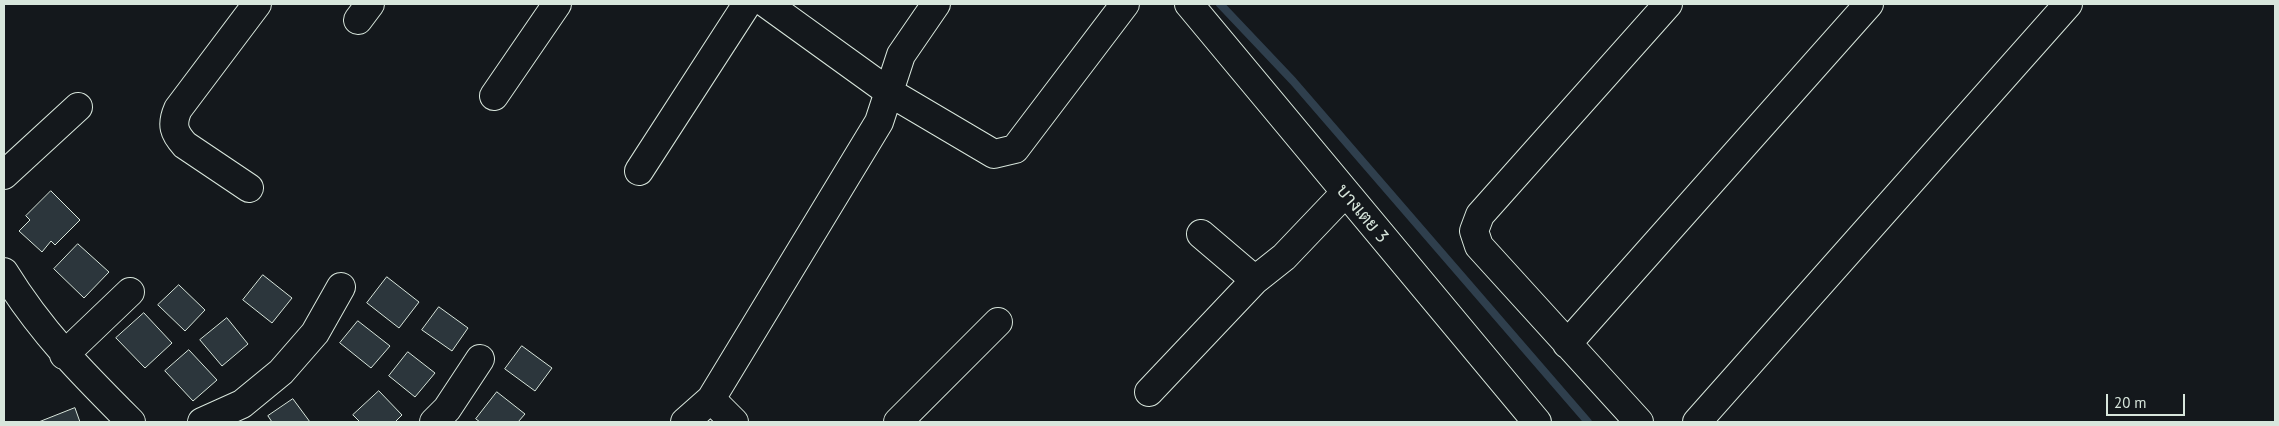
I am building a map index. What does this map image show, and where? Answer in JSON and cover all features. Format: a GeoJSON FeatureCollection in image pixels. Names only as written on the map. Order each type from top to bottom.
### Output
{"type":"FeatureCollection","features":[{"type":"Feature","properties":{"kind":"street"},"geometry":{"type":"LineString","coordinates":[[249,188],[185,145],[173,128],[178,109],[257,4]]}},
{"type":"Feature","properties":{"kind":"street"},"geometry":{"type":"LineString","coordinates":[[494,96],[557,4]]}},
{"type":"Feature","properties":{"kind":"street"},"geometry":{"type":"LineString","coordinates":[[639,171],[747,4]]}},
{"type":"Feature","properties":{"kind":"street"},"geometry":{"type":"LineString","coordinates":[[766,4],[889,92],[994,154],[1004,154],[1015,149],[1125,4]]}},
{"type":"Feature","properties":{"kind":"street"},"geometry":{"type":"LineString","coordinates":[[685,422],[711,399],[879,122],[901,55],[936,4]]}},
{"type":"Feature","properties":{"kind":"street","name":"บางเตย 3"},"geometry":{"type":"LineString","coordinates":[[1189,4],[1537,422]]}},
{"type":"Feature","properties":{"kind":"street"},"geometry":{"type":"LineString","coordinates":[[1639,422],[1479,246],[1474,231],[1480,215],[1668,4]]}},
{"type":"Feature","properties":{"kind":"street"},"geometry":{"type":"LineString","coordinates":[[1567,344],[1869,4]]}},
{"type":"Feature","properties":{"kind":"street"},"geometry":{"type":"LineString","coordinates":[[1697,422],[2068,4]]}},
{"type":"Feature","properties":{"kind":"street"},"geometry":{"type":"LineString","coordinates":[[4,175],[78,107]]}},
{"type":"Feature","properties":{"kind":"street"},"geometry":{"type":"LineString","coordinates":[[1149,392],[1255,280],[1284,257],[1345,193]]}},
{"type":"Feature","properties":{"kind":"street"},"geometry":{"type":"LineString","coordinates":[[1201,234],[1255,280]]}},
{"type":"Feature","properties":{"kind":"street"},"geometry":{"type":"LineString","coordinates":[[4,272],[25,306],[64,355],[132,422]]}},
{"type":"Feature","properties":{"kind":"street"},"geometry":{"type":"LineString","coordinates":[[202,422],[242,404],[281,372],[314,333],[341,286]]}},
{"type":"Feature","properties":{"kind":"street"},"geometry":{"type":"LineString","coordinates":[[64,355],[130,292]]}},
{"type":"Feature","properties":{"kind":"street"},"geometry":{"type":"LineString","coordinates":[[898,422],[998,322]]}},
{"type":"Feature","properties":{"kind":"street"},"geometry":{"type":"LineString","coordinates":[[434,422],[446,409],[480,359]]}},
{"type":"Feature","properties":{"kind":"street"},"geometry":{"type":"LineString","coordinates":[[711,399],[734,422]]}},
{"type":"Feature","properties":{"kind":"building"},"geometry":{"type":"Polygon","coordinates":[[[51,191],[80,220],[55,245],[51,241],[42,252],[19,231],[30,220],[26,216],[51,191]]]}},
{"type":"Feature","properties":{"kind":"building"},"geometry":{"type":"Polygon","coordinates":[[[78,244],[109,272],[84,298],[54,269],[78,244]]]}},
{"type":"Feature","properties":{"kind":"building"},"geometry":{"type":"Polygon","coordinates":[[[263,275],[292,298],[272,323],[243,300],[263,275]]]}},
{"type":"Feature","properties":{"kind":"building"},"geometry":{"type":"Polygon","coordinates":[[[387,277],[419,302],[399,328],[367,303],[387,277]]]}},
{"type":"Feature","properties":{"kind":"building"},"geometry":{"type":"Polygon","coordinates":[[[179,285],[205,310],[185,331],[158,305],[179,285]]]}},
{"type":"Feature","properties":{"kind":"building"},"geometry":{"type":"Polygon","coordinates":[[[439,307],[468,328],[452,351],[422,330],[439,307]]]}},
{"type":"Feature","properties":{"kind":"building"},"geometry":{"type":"Polygon","coordinates":[[[144,313],[172,343],[145,368],[116,338],[144,313]]]}},
{"type":"Feature","properties":{"kind":"building"},"geometry":{"type":"Polygon","coordinates":[[[227,318],[248,344],[222,366],[200,340],[227,318]]]}},
{"type":"Feature","properties":{"kind":"building"},"geometry":{"type":"Polygon","coordinates":[[[358,321],[390,346],[371,368],[340,343],[358,321]]]}},
{"type":"Feature","properties":{"kind":"building"},"geometry":{"type":"Polygon","coordinates":[[[522,346],[552,368],[535,391],[505,369],[522,346]]]}},
{"type":"Feature","properties":{"kind":"building"},"geometry":{"type":"Polygon","coordinates":[[[189,350],[217,380],[193,401],[165,371],[189,350]]]}},
{"type":"Feature","properties":{"kind":"building"},"geometry":{"type":"Polygon","coordinates":[[[408,352],[435,373],[415,397],[389,376],[408,352]]]}},
{"type":"Feature","properties":{"kind":"building"},"geometry":{"type":"Polygon","coordinates":[[[379,391],[402,415],[395,422],[360,422],[353,415],[379,391]]]}},
{"type":"Feature","properties":{"kind":"building"},"geometry":{"type":"Polygon","coordinates":[[[497,392],[525,414],[518,422],[480,422],[476,419],[497,392]]]}},
{"type":"Feature","properties":{"kind":"building"},"geometry":{"type":"Polygon","coordinates":[[[293,399],[310,422],[272,422],[268,416],[293,399]]]}},
{"type":"Feature","properties":{"kind":"building"},"geometry":{"type":"Polygon","coordinates":[[[75,408],[80,422],[39,422],[75,408]]]}},
{"type":"Feature","properties":{"kind":"waterway"},"geometry":{"type":"LineString","coordinates":[[1220,4],[1293,81],[1588,422]]}}]}
